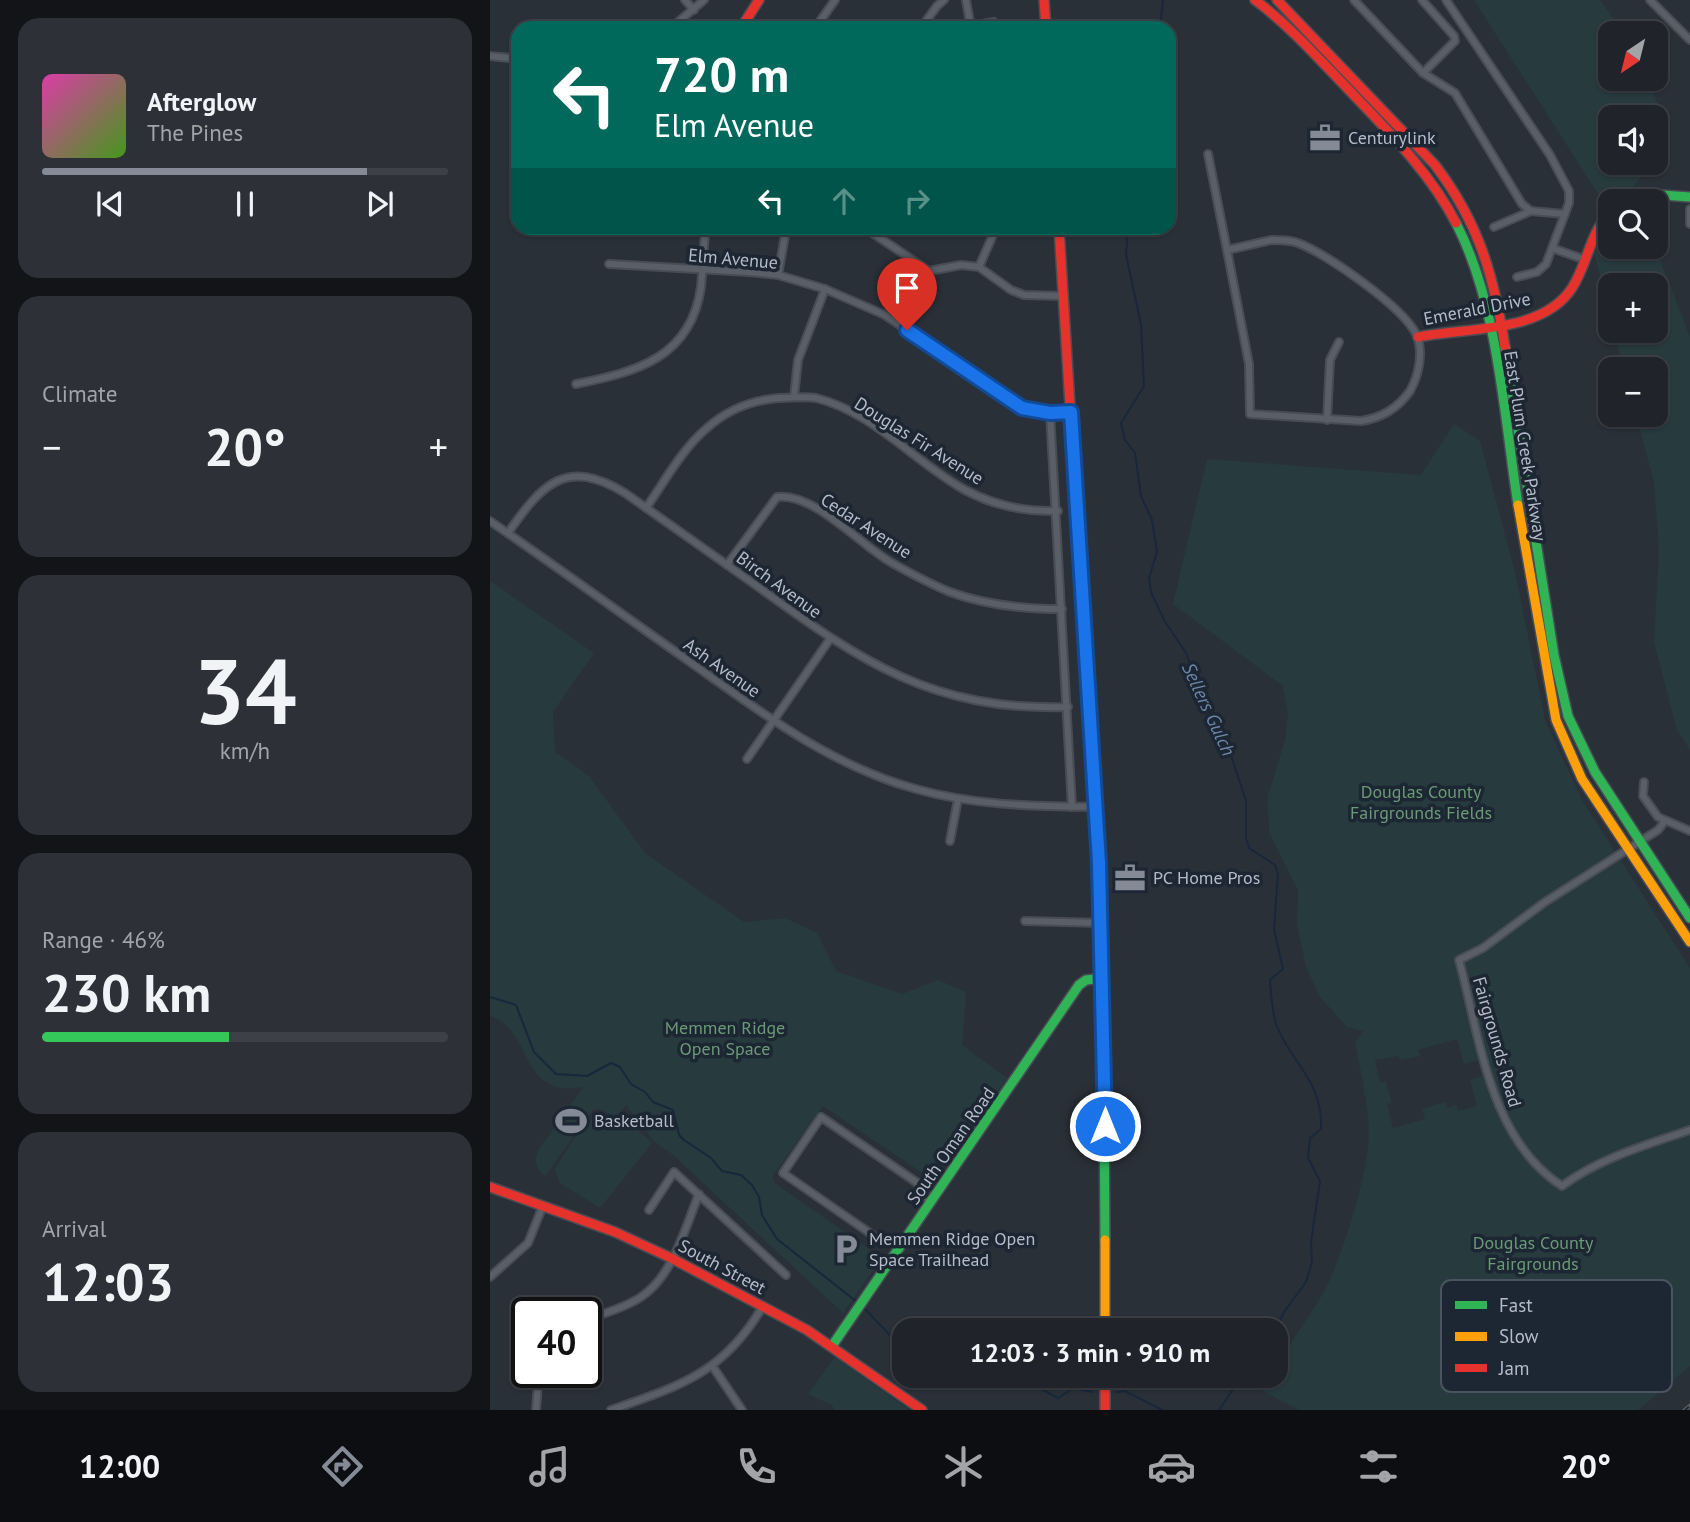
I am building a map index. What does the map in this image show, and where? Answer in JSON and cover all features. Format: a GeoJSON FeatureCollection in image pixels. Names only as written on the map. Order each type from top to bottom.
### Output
{"type":"FeatureCollection","features":[{"type":"Feature","properties":{"kind":"street"},"geometry":{"type":"LineString","coordinates":[[685,0],[694,10]]}},
{"type":"Feature","properties":{"kind":"street"},"geometry":{"type":"LineString","coordinates":[[680,21],[704,0]]}},
{"type":"Feature","properties":{"kind":"street"},"geometry":{"type":"LineString","coordinates":[[746,21],[759,0]]}},
{"type":"Feature","properties":{"kind":"street"},"geometry":{"type":"LineString","coordinates":[[820,21],[835,0]]}},
{"type":"Feature","properties":{"kind":"street"},"geometry":{"type":"LineString","coordinates":[[926,21],[944,0]]}},
{"type":"Feature","properties":{"kind":"street"},"geometry":{"type":"LineString","coordinates":[[965,0],[970,21]]}},
{"type":"Feature","properties":{"kind":"street"},"geometry":{"type":"LineString","coordinates":[[1043,0],[1045,21]]}},
{"type":"Feature","properties":{"kind":"street","name":"East Plum Creek Parkway"},"geometry":{"type":"LineString","coordinates":[[1255,0],[1269,10],[1374,117],[1437,187],[1459,224],[1474,257],[1490,326],[1552,705],[1574,764],[1690,942]]}},
{"type":"Feature","properties":{"kind":"street"},"geometry":{"type":"LineString","coordinates":[[1269,10],[1276,0]]}},
{"type":"Feature","properties":{"kind":"street","name":"East Plum Creek Parkway"},"geometry":{"type":"LineString","coordinates":[[1276,0],[1384,109],[1447,180],[1483,245],[1502,323],[1564,702],[1581,747],[1690,918]]}},
{"type":"Feature","properties":{"kind":"street"},"geometry":{"type":"LineString","coordinates":[[1354,0],[1423,73],[1455,93],[1522,204],[1531,211]]}},
{"type":"Feature","properties":{"kind":"street"},"geometry":{"type":"LineString","coordinates":[[1422,0],[1454,36],[1455,41],[1423,73]]}},
{"type":"Feature","properties":{"kind":"street"},"geometry":{"type":"LineString","coordinates":[[1446,0],[1550,155],[1569,191],[1565,214],[1546,264],[1537,272],[1517,277]]}},
{"type":"Feature","properties":{"kind":"street"},"geometry":{"type":"LineString","coordinates":[[1650,0],[1690,40]]}},
{"type":"Feature","properties":{"kind":"street"},"geometry":{"type":"LineString","coordinates":[[490,56],[511,58]]}},
{"type":"Feature","properties":{"kind":"street"},"geometry":{"type":"LineString","coordinates":[[1208,154],[1227,250],[1250,365],[1250,414],[1327,420],[1374,419],[1394,409],[1416,377],[1420,357],[1418,337],[1408,320],[1391,304],[1299,243],[1272,240],[1227,250]]}},
{"type":"Feature","properties":{"kind":"street"},"geometry":{"type":"LineString","coordinates":[[1668,194],[1690,197]]}},
{"type":"Feature","properties":{"kind":"street"},"geometry":{"type":"LineString","coordinates":[[1690,209],[1690,224]]}},
{"type":"Feature","properties":{"kind":"street"},"geometry":{"type":"LineString","coordinates":[[1494,227],[1531,211],[1565,214]]}},
{"type":"Feature","properties":{"kind":"street","name":"Emerald Drive"},"geometry":{"type":"LineString","coordinates":[[1418,337],[1528,318],[1555,306],[1570,290],[1592,233],[1598,226]]}},
{"type":"Feature","properties":{"kind":"street"},"geometry":{"type":"LineString","coordinates":[[576,384],[629,373],[662,356],[675,343],[693,316],[705,235]]}},
{"type":"Feature","properties":{"kind":"street"},"geometry":{"type":"LineString","coordinates":[[778,275],[785,235]]}},
{"type":"Feature","properties":{"kind":"street"},"geometry":{"type":"LineString","coordinates":[[875,235],[929,271],[961,265],[979,267],[1011,290],[1024,295],[1063,296]]}},
{"type":"Feature","properties":{"kind":"street"},"geometry":{"type":"LineString","coordinates":[[979,267],[993,235]]}},
{"type":"Feature","properties":{"kind":"street"},"geometry":{"type":"LineString","coordinates":[[1059,235],[1102,923],[1105,1318]]}},
{"type":"Feature","properties":{"kind":"street"},"geometry":{"type":"LineString","coordinates":[[1552,248],[1583,259]]}},
{"type":"Feature","properties":{"kind":"street","name":"Elm Avenue"},"geometry":{"type":"LineString","coordinates":[[609,264],[778,275],[825,289],[885,315],[1022,408],[1050,413],[1071,412]]}},
{"type":"Feature","properties":{"kind":"street"},"geometry":{"type":"LineString","coordinates":[[794,397],[798,360],[825,289]]}},
{"type":"Feature","properties":{"kind":"street"},"geometry":{"type":"LineString","coordinates":[[1327,420],[1331,360],[1339,342]]}},
{"type":"Feature","properties":{"kind":"street","name":"Douglas Fir Avenue"},"geometry":{"type":"LineString","coordinates":[[646,508],[688,447],[708,426],[757,400],[794,397],[816,398],[855,415],[924,465],[993,502],[1038,512],[1058,511]]}},
{"type":"Feature","properties":{"kind":"street"},"geometry":{"type":"LineString","coordinates":[[1050,413],[1058,511],[1072,807]]}},
{"type":"Feature","properties":{"kind":"street","name":"Birch Avenue"},"geometry":{"type":"LineString","coordinates":[[508,533],[533,497],[543,488],[567,477],[596,478],[646,508],[830,639],[878,667],[956,697],[1030,708],[1068,707]]}},
{"type":"Feature","properties":{"kind":"street","name":"Cedar Avenue"},"geometry":{"type":"LineString","coordinates":[[727,565],[777,497],[790,495],[849,531],[890,562],[951,592],[1021,608],[1062,609]]}},
{"type":"Feature","properties":{"kind":"street","name":"Ash Avenue"},"geometry":{"type":"LineString","coordinates":[[490,521],[773,721],[846,763],[916,789],[958,799],[1012,806],[1096,807]]}},
{"type":"Feature","properties":{"kind":"street"},"geometry":{"type":"LineString","coordinates":[[747,759],[830,639]]}},
{"type":"Feature","properties":{"kind":"street"},"geometry":{"type":"LineString","coordinates":[[1644,782],[1643,796],[1658,817],[1690,831]]}},
{"type":"Feature","properties":{"kind":"street"},"geometry":{"type":"LineString","coordinates":[[950,841],[958,799]]}},
{"type":"Feature","properties":{"kind":"street","name":"Fairgrounds Road"},"geometry":{"type":"LineString","coordinates":[[1665,821],[1640,842],[1545,902],[1483,948],[1459,960],[1498,1106],[1521,1144],[1549,1178],[1562,1186],[1587,1170],[1624,1153],[1690,1130]]}},
{"type":"Feature","properties":{"kind":"street"},"geometry":{"type":"LineString","coordinates":[[1026,920],[1102,923]]}},
{"type":"Feature","properties":{"kind":"street","name":"South Oman Road"},"geometry":{"type":"LineString","coordinates":[[832,1346],[1023,1072],[1079,985],[1086,980],[1104,978]]}},
{"type":"Feature","properties":{"kind":"street"},"geometry":{"type":"LineString","coordinates":[[900,1245],[877,1238],[783,1173],[821,1117],[916,1182],[930,1203]]}},
{"type":"Feature","properties":{"kind":"street"},"geometry":{"type":"LineString","coordinates":[[649,1210],[674,1172],[786,1275]]}},
{"type":"Feature","properties":{"kind":"street","name":"South Street"},"geometry":{"type":"LineString","coordinates":[[490,1187],[542,1208],[602,1227],[671,1258],[832,1346],[922,1410]]}},
{"type":"Feature","properties":{"kind":"street"},"geometry":{"type":"LineString","coordinates":[[602,1314],[641,1298],[665,1273],[699,1194]]}},
{"type":"Feature","properties":{"kind":"street"},"geometry":{"type":"LineString","coordinates":[[490,1277],[528,1243],[542,1208]]}},
{"type":"Feature","properties":{"kind":"street"},"geometry":{"type":"LineString","coordinates":[[611,1410],[683,1384],[713,1367],[739,1342],[763,1306]]}},
{"type":"Feature","properties":{"kind":"street"},"geometry":{"type":"LineString","coordinates":[[713,1367],[742,1410]]}},
{"type":"Feature","properties":{"kind":"street"},"geometry":{"type":"LineString","coordinates":[[536,1410],[538,1388]]}},
{"type":"Feature","properties":{"kind":"street"},"geometry":{"type":"LineString","coordinates":[[1105,1388],[1105,1408]]}},
{"type":"Feature","properties":{"kind":"green space"},"geometry":{"type":"Polygon","coordinates":[[[1474,0],[1600,0],[1615,21],[1598,21],[1598,91],[1653,91],[1658,105],[1598,105],[1598,175],[1642,175],[1632,189],[1598,189],[1598,194],[1474,0]]]}},
{"type":"Feature","properties":{"kind":"green space"},"geometry":{"type":"Polygon","coordinates":[[[1598,245],[1598,259],[1660,259],[1665,273],[1599,273],[1594,253],[1598,245]]]}},
{"type":"Feature","properties":{"kind":"green space"},"geometry":{"type":"Polygon","coordinates":[[[1668,280],[1690,337],[1690,750],[1677,730],[1654,642],[1659,551],[1654,482],[1639,427],[1668,427],[1668,357],[1621,357],[1617,343],[1668,343],[1668,280]]]}},
{"type":"Feature","properties":{"kind":"green space"},"geometry":{"type":"Polygon","coordinates":[[[1454,424],[1480,441],[1516,576],[1545,720],[1582,800],[1690,968],[1690,1366],[1672,1381],[1672,1280],[1441,1280],[1441,1392],[1659,1392],[1638,1410],[1299,1410],[1259,1389],[1288,1388],[1288,1348],[1326,1288],[1352,1220],[1369,1137],[1355,1043],[1363,1031],[1347,1027],[1320,997],[1306,967],[1297,922],[1298,890],[1269,832],[1268,796],[1285,740],[1288,715],[1283,686],[1173,604],[1207,459],[1421,475],[1454,424]],[[1457,1039],[1418,1050],[1420,1056],[1400,1060],[1398,1056],[1375,1060],[1380,1083],[1386,1082],[1392,1103],[1387,1104],[1393,1128],[1425,1119],[1422,1109],[1445,1102],[1447,1108],[1456,1105],[1458,1111],[1477,1106],[1470,1080],[1482,1076],[1478,1060],[1464,1064],[1457,1039]]]}},
{"type":"Feature","properties":{"kind":"green space","name":"Memmen Ridge Open Space"},"geometry":{"type":"Polygon","coordinates":[[[490,581],[594,653],[553,712],[555,752],[589,776],[645,853],[744,922],[785,918],[817,933],[836,971],[902,994],[938,980],[966,992],[962,1045],[1007,1078],[934,1181],[823,1106],[772,1177],[776,1184],[882,1258],[843,1313],[673,1155],[653,1140],[626,1105],[616,1117],[600,1109],[593,1110],[545,1176],[538,1168],[538,1151],[583,1087],[562,1088],[547,1083],[537,1074],[514,1035],[504,1024],[490,1016],[490,581]]]}},
{"type":"Feature","properties":{"kind":"green space"},"geometry":{"type":"Polygon","coordinates":[[[597,1113],[632,1127],[652,1143],[600,1208],[560,1183],[555,1169],[574,1139],[597,1113]]]}},
{"type":"Feature","properties":{"kind":"green space"},"geometry":{"type":"Polygon","coordinates":[[[835,1357],[909,1410],[834,1410],[832,1405],[808,1394],[835,1357]]]}},
{"type":"Feature","properties":{"kind":"waterway","name":"Sellers Gulch"},"geometry":{"type":"LineString","coordinates":[[1161,21],[1163,0]]}},
{"type":"Feature","properties":{"kind":"waterway","name":"Sellers Gulch"},"geometry":{"type":"LineString","coordinates":[[1127,235],[1126,255],[1141,324],[1144,386],[1121,423],[1125,440],[1135,453],[1141,496],[1152,520],[1157,552],[1149,578],[1151,592],[1164,620],[1186,653],[1208,710],[1225,737],[1246,801],[1246,838],[1249,848],[1275,865],[1278,874],[1274,929],[1283,969],[1270,980],[1274,1014],[1282,1038],[1312,1085],[1320,1112],[1321,1129],[1310,1138],[1308,1158],[1320,1181],[1311,1242],[1312,1262],[1306,1282],[1281,1318]]}},
{"type":"Feature","properties":{"kind":"waterway"},"geometry":{"type":"LineString","coordinates":[[490,997],[516,1005],[534,1052],[556,1074],[587,1076],[611,1063],[620,1067],[631,1084],[645,1092],[653,1102],[673,1110],[679,1135],[684,1140],[711,1158],[722,1171],[741,1175],[752,1185],[759,1197],[762,1215],[777,1239],[857,1302]]}},
{"type":"Feature","properties":{"kind":"waterway"},"geometry":{"type":"LineString","coordinates":[[864,1308],[892,1337]]}},
{"type":"Feature","properties":{"kind":"waterway"},"geometry":{"type":"LineString","coordinates":[[992,1388],[998,1388]]}},
{"type":"Feature","properties":{"kind":"waterway"},"geometry":{"type":"LineString","coordinates":[[1039,1388],[1058,1398],[1074,1388]]}},
{"type":"Feature","properties":{"kind":"waterway"},"geometry":{"type":"LineString","coordinates":[[1074,1388],[1092,1392]]}},
{"type":"Feature","properties":{"kind":"waterway","name":"Sellers Gulch"},"geometry":{"type":"LineString","coordinates":[[1219,1410],[1234,1388]]}},
{"type":"Feature","properties":{"kind":"waterway"},"geometry":{"type":"LineString","coordinates":[[1116,1392],[1125,1391],[1162,1410]]}},
{"type":"Feature","properties":{"kind":"railway"},"geometry":{"type":"LineString","coordinates":[[1685,1410],[1690,1406]]}},
{"type":"Feature","properties":{"kind":"traffic: fast"},"geometry":{"type":"LineString","coordinates":[[1668,195],[1690,197]]}},
{"type":"Feature","properties":{"kind":"traffic: fast"},"geometry":{"type":"LineString","coordinates":[[1456,223],[1470,255],[1490,324],[1518,505]]}},
{"type":"Feature","properties":{"kind":"traffic: fast"},"geometry":{"type":"LineString","coordinates":[[1505,347],[1554,655],[1568,716],[1595,772],[1690,918]]}},
{"type":"Feature","properties":{"kind":"traffic: fast"},"geometry":{"type":"LineString","coordinates":[[1093,778],[1103,950],[1105,1240]]}},
{"type":"Feature","properties":{"kind":"traffic: fast"},"geometry":{"type":"LineString","coordinates":[[832,1346],[1079,985],[1086,980],[1104,978]]}},
{"type":"Feature","properties":{"kind":"traffic: slow"},"geometry":{"type":"LineString","coordinates":[[1518,505],[1556,720],[1582,779],[1690,942]]}},
{"type":"Feature","properties":{"kind":"traffic: slow"},"geometry":{"type":"LineString","coordinates":[[1105,1240],[1105,1318]]}},
{"type":"Feature","properties":{"kind":"traffic: jam"},"geometry":{"type":"LineString","coordinates":[[746,21],[759,0]]}},
{"type":"Feature","properties":{"kind":"traffic: jam"},"geometry":{"type":"LineString","coordinates":[[1044,0],[1046,21]]}},
{"type":"Feature","properties":{"kind":"traffic: jam"},"geometry":{"type":"LineString","coordinates":[[1255,0],[1303,43],[1392,136],[1434,186],[1456,223]]}},
{"type":"Feature","properties":{"kind":"traffic: jam"},"geometry":{"type":"LineString","coordinates":[[1277,0],[1435,165],[1450,187],[1474,229],[1490,274],[1505,347]]}},
{"type":"Feature","properties":{"kind":"traffic: jam"},"geometry":{"type":"LineString","coordinates":[[1418,337],[1502,326],[1542,314],[1559,303],[1572,288],[1598,228]]}},
{"type":"Feature","properties":{"kind":"traffic: jam"},"geometry":{"type":"LineString","coordinates":[[1059,235],[1093,778]]}},
{"type":"Feature","properties":{"kind":"traffic: jam"},"geometry":{"type":"LineString","coordinates":[[490,1187],[615,1232],[671,1258],[807,1330],[922,1410]]}},
{"type":"Feature","properties":{"kind":"traffic: jam"},"geometry":{"type":"LineString","coordinates":[[1105,1388],[1105,1410]]}},
{"type":"Feature","properties":{"kind":"place","name":"Centurylink"},"geometry":{"type":"Point","coordinates":[1325,138]}},
{"type":"Feature","properties":{"kind":"place","name":"PC Home Pros"},"geometry":{"type":"Point","coordinates":[1130,878]}},
{"type":"Feature","properties":{"kind":"place","name":"Basketball"},"geometry":{"type":"Point","coordinates":[571,1121]}},
{"type":"Feature","properties":{"kind":"place","name":"Memmen Ridge Open Space Trailhead"},"geometry":{"type":"Point","coordinates":[846,1249]}},
{"type":"Feature","properties":{"kind":"route"},"geometry":{"type":"LineString","coordinates":[[907,330],[1022,408],[1050,413],[1071,412],[1099,863],[1106,1056],[1105,1126]]}},
{"type":"Feature","properties":{"kind":"park label","name":"Douglas County Fairgrounds Fields"},"geometry":{"type":"Point","coordinates":[1421,802]}},
{"type":"Feature","properties":{"kind":"park label","name":"Douglas County Fairgrounds"},"geometry":{"type":"Point","coordinates":[1533,1253]}}]}
